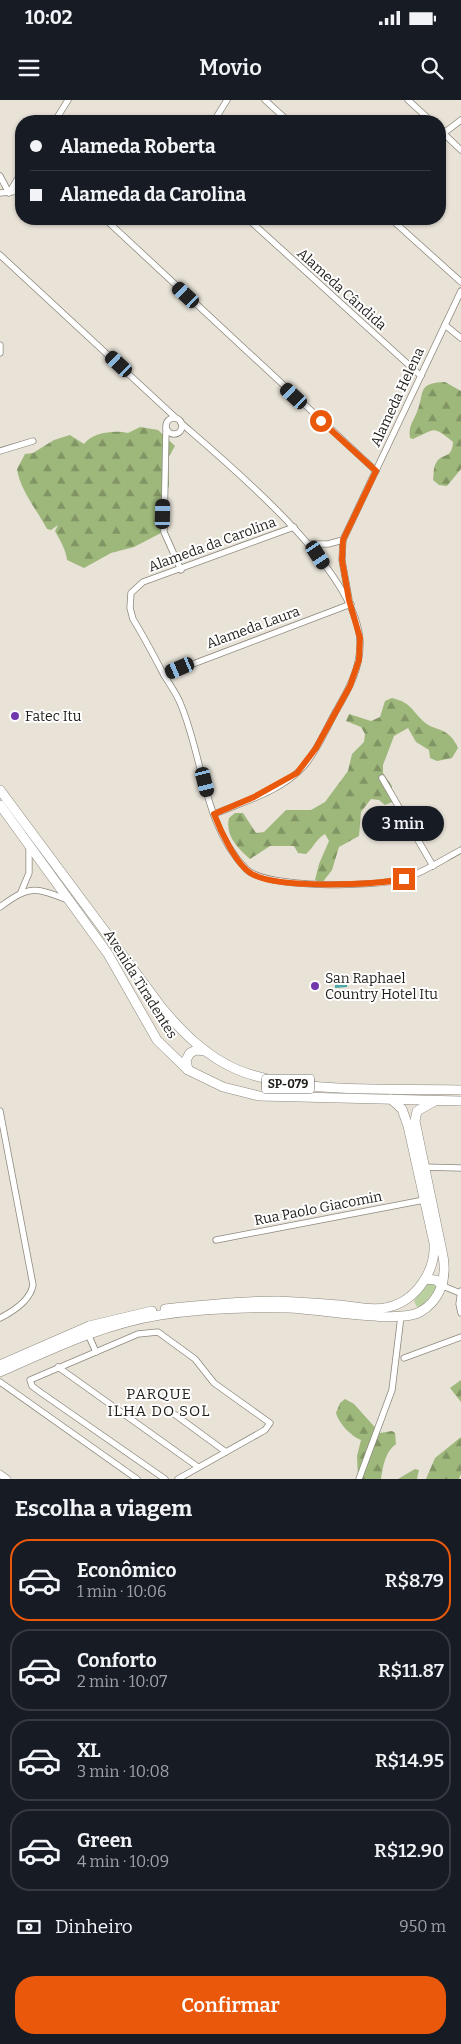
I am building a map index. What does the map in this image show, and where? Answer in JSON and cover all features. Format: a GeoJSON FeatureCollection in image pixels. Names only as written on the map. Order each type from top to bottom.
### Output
{"type":"FeatureCollection","features":[{"type":"Feature","properties":{"kind":"main road","name":"Avenida Tiradentes"},"geometry":{"type":"LineString","coordinates":[[0,790],[162,1008],[178,1028],[206,1052],[237,1070],[288,1084],[461,1090]]}},
{"type":"Feature","properties":{"kind":"main road","name":"Avenida Tiradentes"},"geometry":{"type":"LineString","coordinates":[[0,804],[108,954],[157,1040],[188,1070],[210,1082],[246,1094],[461,1101]]}},
{"type":"Feature","properties":{"kind":"main road"},"geometry":{"type":"LineString","coordinates":[[188,1070],[186,1060],[190,1053],[196,1050],[206,1052]]}},
{"type":"Feature","properties":{"kind":"main road"},"geometry":{"type":"LineString","coordinates":[[391,1099],[407,1112],[417,1111],[435,1101]]}},
{"type":"Feature","properties":{"kind":"main road"},"geometry":{"type":"LineString","coordinates":[[0,1372],[88,1334],[161,1315],[287,1308],[401,1316],[420,1312],[430,1303],[443,1286],[445,1268],[421,1167],[402,1109]]}},
{"type":"Feature","properties":{"kind":"main road"},"geometry":{"type":"LineString","coordinates":[[0,1365],[89,1326],[160,1310],[277,1301],[382,1308],[401,1302],[411,1295],[425,1279],[434,1251],[424,1200],[415,1121],[417,1111]]}},
{"type":"Feature","properties":{"kind":"main road"},"geometry":{"type":"LineString","coordinates":[[425,1279],[436,1280],[443,1286]]}},
{"type":"Feature","properties":{"kind":"main road"},"geometry":{"type":"LineString","coordinates":[[411,1295],[410,1305],[420,1312]]}},
{"type":"Feature","properties":{"kind":"street"},"geometry":{"type":"LineString","coordinates":[[59,115],[68,100]]}},
{"type":"Feature","properties":{"kind":"street"},"geometry":{"type":"LineString","coordinates":[[218,115],[227,100]]}},
{"type":"Feature","properties":{"kind":"street"},"geometry":{"type":"LineString","coordinates":[[265,100],[281,115]]}},
{"type":"Feature","properties":{"kind":"street"},"geometry":{"type":"LineString","coordinates":[[408,100],[424,115]]}},
{"type":"Feature","properties":{"kind":"street"},"geometry":{"type":"LineString","coordinates":[[446,129],[461,120]]}},
{"type":"Feature","properties":{"kind":"street"},"geometry":{"type":"LineString","coordinates":[[446,136],[461,150]]}},
{"type":"Feature","properties":{"kind":"street"},"geometry":{"type":"LineString","coordinates":[[0,176],[9,192]]}},
{"type":"Feature","properties":{"kind":"street"},"geometry":{"type":"LineString","coordinates":[[9,192],[15,183]]}},
{"type":"Feature","properties":{"kind":"street"},"geometry":{"type":"LineString","coordinates":[[0,194],[15,192]]}},
{"type":"Feature","properties":{"kind":"street"},"geometry":{"type":"LineString","coordinates":[[111,225],[376,471]]}},
{"type":"Feature","properties":{"kind":"street","name":"Alameda Cândida"},"geometry":{"type":"LineString","coordinates":[[255,225],[421,376]]}},
{"type":"Feature","properties":{"kind":"street"},"geometry":{"type":"LineString","coordinates":[[397,225],[461,282]]}},
{"type":"Feature","properties":{"kind":"street"},"geometry":{"type":"LineString","coordinates":[[0,255],[294,527],[310,544],[350,602]]}},
{"type":"Feature","properties":{"kind":"street","name":"Alameda Helena"},"geometry":{"type":"LineString","coordinates":[[214,814],[283,782],[305,765],[350,686],[356,671],[360,638],[350,602],[342,560],[343,540],[461,292]]}},
{"type":"Feature","properties":{"kind":"street"},"geometry":{"type":"LineString","coordinates":[[445,325],[461,338]]}},
{"type":"Feature","properties":{"kind":"street"},"geometry":{"type":"LineString","coordinates":[[0,345],[0,353]]}},
{"type":"Feature","properties":{"kind":"street"},"geometry":{"type":"LineString","coordinates":[[164,406],[166,425],[164,532],[181,570]]}},
{"type":"Feature","properties":{"kind":"street"},"geometry":{"type":"LineString","coordinates":[[166,425],[170,419],[179,420]]}},
{"type":"Feature","properties":{"kind":"street"},"geometry":{"type":"LineString","coordinates":[[165,445],[181,429],[179,420]]}},
{"type":"Feature","properties":{"kind":"street"},"geometry":{"type":"LineString","coordinates":[[166,425],[175,434],[195,435]]}},
{"type":"Feature","properties":{"kind":"street"},"geometry":{"type":"LineString","coordinates":[[0,451],[33,441]]}},
{"type":"Feature","properties":{"kind":"street","name":"Alameda da Carolina"},"geometry":{"type":"LineString","coordinates":[[294,527],[144,582],[136,587],[130,601],[133,618],[180,702],[194,736],[214,814],[220,829],[246,869],[260,877],[294,882],[370,884],[404,879],[433,866],[461,850]]}},
{"type":"Feature","properties":{"kind":"street"},"geometry":{"type":"LineString","coordinates":[[310,544],[328,544],[343,540]]}},
{"type":"Feature","properties":{"kind":"street","name":"Alameda Laura"},"geometry":{"type":"LineString","coordinates":[[164,675],[350,602]]}},
{"type":"Feature","properties":{"kind":"street"},"geometry":{"type":"LineString","coordinates":[[382,778],[433,866]]}},
{"type":"Feature","properties":{"kind":"street"},"geometry":{"type":"LineString","coordinates":[[0,908],[21,892],[29,873],[29,844]]}},
{"type":"Feature","properties":{"kind":"street"},"geometry":{"type":"LineString","coordinates":[[21,892],[38,890],[70,901]]}},
{"type":"Feature","properties":{"kind":"street"},"geometry":{"type":"LineString","coordinates":[[0,1111],[33,1285],[30,1296],[10,1313],[0,1318]]}},
{"type":"Feature","properties":{"kind":"street"},"geometry":{"type":"LineString","coordinates":[[421,1167],[461,1168]]}},
{"type":"Feature","properties":{"kind":"street","name":"Rua Paolo Giacomin"},"geometry":{"type":"LineString","coordinates":[[216,1240],[424,1200]]}},
{"type":"Feature","properties":{"kind":"street"},"geometry":{"type":"LineString","coordinates":[[443,1286],[461,1292],[459,1304],[461,1313]]}},
{"type":"Feature","properties":{"kind":"street"},"geometry":{"type":"LineString","coordinates":[[359,1479],[392,1390],[401,1316]]}},
{"type":"Feature","properties":{"kind":"street"},"geometry":{"type":"LineString","coordinates":[[165,1479],[32,1386],[30,1382],[32,1377],[138,1334],[152,1331],[158,1332],[195,1358],[214,1382],[270,1423],[265,1430],[178,1479]]}},
{"type":"Feature","properties":{"kind":"street"},"geometry":{"type":"LineString","coordinates":[[88,1334],[96,1352]]}},
{"type":"Feature","properties":{"kind":"street"},"geometry":{"type":"LineString","coordinates":[[404,1358],[461,1337]]}},
{"type":"Feature","properties":{"kind":"street"},"geometry":{"type":"LineString","coordinates":[[58,1367],[198,1467]]}},
{"type":"Feature","properties":{"kind":"street"},"geometry":{"type":"LineString","coordinates":[[0,1382],[137,1479]]}},
{"type":"Feature","properties":{"kind":"street"},"geometry":{"type":"LineString","coordinates":[[170,1411],[226,1452]]}},
{"type":"Feature","properties":{"kind":"street"},"geometry":{"type":"LineString","coordinates":[[0,1474],[7,1479]]}},
{"type":"Feature","properties":{"kind":"green space"},"geometry":{"type":"Polygon","coordinates":[[[445,382],[461,391],[461,469],[447,486],[439,485],[433,480],[434,469],[438,460],[449,454],[453,442],[434,430],[413,439],[410,438],[410,427],[417,412],[423,390],[430,384],[445,382]]]}},
{"type":"Feature","properties":{"kind":"green space"},"geometry":{"type":"Polygon","coordinates":[[[140,427],[158,430],[175,446],[168,458],[169,486],[161,509],[161,533],[134,547],[111,553],[84,568],[67,560],[55,531],[58,525],[51,530],[47,529],[22,485],[17,469],[25,454],[33,453],[54,440],[70,435],[84,444],[98,434],[111,432],[128,433],[140,427]]]}},
{"type":"Feature","properties":{"kind":"green space"},"geometry":{"type":"Polygon","coordinates":[[[392,698],[407,704],[427,724],[446,732],[450,736],[458,748],[452,758],[437,761],[430,758],[429,750],[416,742],[408,728],[394,736],[383,765],[383,773],[392,786],[392,802],[385,805],[379,800],[371,799],[361,812],[359,836],[339,847],[332,870],[322,883],[315,880],[319,864],[329,841],[325,834],[319,838],[306,854],[298,853],[294,846],[270,846],[250,859],[245,855],[230,836],[229,818],[235,813],[243,813],[256,833],[264,832],[286,810],[311,810],[325,802],[348,771],[352,754],[364,742],[365,734],[361,727],[346,721],[349,714],[371,721],[380,717],[385,701],[392,698]]]}},
{"type":"Feature","properties":{"kind":"green space"},"geometry":{"type":"Polygon","coordinates":[[[428,1281],[437,1286],[437,1288],[422,1306],[417,1307],[414,1301],[428,1281]]]}},
{"type":"Feature","properties":{"kind":"green space"},"geometry":{"type":"Polygon","coordinates":[[[461,1380],[461,1402],[450,1388],[461,1380]]]}},
{"type":"Feature","properties":{"kind":"green space"},"geometry":{"type":"Polygon","coordinates":[[[345,1399],[354,1404],[380,1433],[392,1431],[395,1433],[396,1444],[387,1455],[381,1479],[358,1479],[357,1456],[361,1440],[353,1436],[346,1429],[336,1413],[340,1403],[345,1399]]]}},
{"type":"Feature","properties":{"kind":"green space"},"geometry":{"type":"Polygon","coordinates":[[[461,1437],[461,1474],[459,1479],[426,1479],[435,1458],[461,1437]]]}},
{"type":"Feature","properties":{"kind":"green space"},"geometry":{"type":"Polygon","coordinates":[[[415,1469],[419,1470],[417,1479],[398,1479],[415,1469]]]}},
{"type":"Feature","properties":{"kind":"water"},"geometry":{"type":"Polygon","coordinates":[[[345,976],[348,978],[347,987],[335,988],[335,977],[345,976]]]}},
{"type":"Feature","properties":{"kind":"place","name":"Fatec Itu"},"geometry":{"type":"Point","coordinates":[15,716]}},
{"type":"Feature","properties":{"kind":"place","name":"San Raphael Country Hotel Itu"},"geometry":{"type":"Point","coordinates":[315,986]}},
{"type":"Feature","properties":{"kind":"district","name":"PARQUE ILHA DO SOL"},"geometry":{"type":"Point","coordinates":[159,1402]}},
{"type":"Feature","properties":{"kind":"route"},"geometry":{"type":"LineString","coordinates":[[321,421],[376,471],[343,540],[341,550],[349,600],[360,638],[359,660],[350,686],[305,765],[289,779],[254,797],[214,814],[220,829],[236,856],[246,869],[260,877],[294,882],[352,885],[404,879]]}}]}
